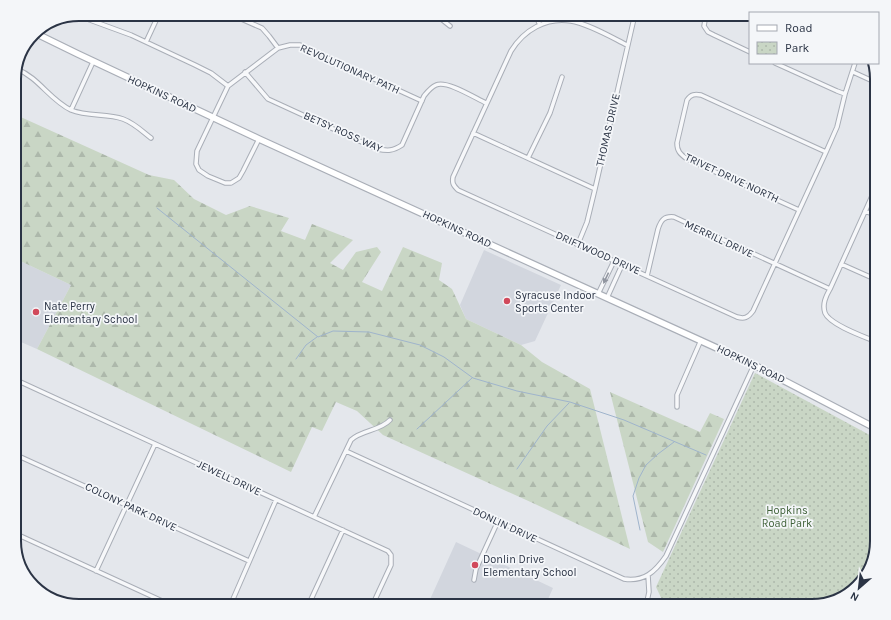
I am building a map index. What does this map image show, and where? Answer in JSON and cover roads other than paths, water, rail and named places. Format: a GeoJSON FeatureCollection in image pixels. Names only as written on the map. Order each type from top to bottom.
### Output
{"type":"FeatureCollection","features":[{"type":"Feature","properties":{"kind":"street"},"geometry":{"type":"LineString","coordinates":[[93,21],[146,42],[212,73],[228,86]]}},
{"type":"Feature","properties":{"kind":"street"},"geometry":{"type":"LineString","coordinates":[[146,42],[156,21]]}},
{"type":"Feature","properties":{"kind":"street"},"geometry":{"type":"LineString","coordinates":[[246,21],[262,28],[278,48]]}},
{"type":"Feature","properties":{"kind":"street"},"geometry":{"type":"LineString","coordinates":[[444,21],[450,26]]}},
{"type":"Feature","properties":{"kind":"street"},"geometry":{"type":"LineString","coordinates":[[538,21],[540,25]]}},
{"type":"Feature","properties":{"kind":"street","name":"DRIFTWOOD DRIVE"},"geometry":{"type":"LineString","coordinates":[[627,45],[585,25],[572,21],[554,21],[540,25],[532,28],[522,36],[515,45],[472,133],[453,177],[453,186],[458,190],[737,317],[745,318],[753,312],[837,127],[845,94],[855,64]]}},
{"type":"Feature","properties":{"kind":"street","name":"THOMAS DRIVE"},"geometry":{"type":"LineString","coordinates":[[578,244],[587,222],[632,21]]}},
{"type":"Feature","properties":{"kind":"street"},"geometry":{"type":"LineString","coordinates":[[705,21],[704,26],[708,32],[749,52]]}},
{"type":"Feature","properties":{"kind":"street","name":"HOPKINS ROAD"},"geometry":{"type":"LineString","coordinates":[[40,36],[259,139],[701,340],[754,365],[870,426]]}},
{"type":"Feature","properties":{"kind":"street","name":"REVOLUTIONARY PATH"},"geometry":{"type":"LineString","coordinates":[[213,117],[228,86],[278,48],[290,45],[300,45],[422,101]]}},
{"type":"Feature","properties":{"kind":"street"},"geometry":{"type":"LineString","coordinates":[[71,110],[94,62]]}},
{"type":"Feature","properties":{"kind":"street"},"geometry":{"type":"LineString","coordinates":[[777,64],[845,94]]}},
{"type":"Feature","properties":{"kind":"street"},"geometry":{"type":"LineString","coordinates":[[22,72],[31,77],[71,110],[94,115],[122,118],[136,125],[151,138]]}},
{"type":"Feature","properties":{"kind":"street","name":"BETSY ROSS WAY"},"geometry":{"type":"LineString","coordinates":[[245,72],[260,91],[268,98],[377,149],[387,151],[395,150],[402,145],[422,101],[429,89],[434,85],[449,85],[486,103]]}},
{"type":"Feature","properties":{"kind":"street"},"geometry":{"type":"LineString","coordinates":[[853,72],[870,80]]}},
{"type":"Feature","properties":{"kind":"street"},"geometry":{"type":"LineString","coordinates":[[528,158],[550,113],[562,77]]}},
{"type":"Feature","properties":{"kind":"street","name":"TRIVET DRIVE NORTH"},"geometry":{"type":"LineString","coordinates":[[799,210],[681,155],[677,149],[677,143],[688,100],[690,96],[694,94],[701,95],[826,152]]}},
{"type":"Feature","properties":{"kind":"street"},"geometry":{"type":"LineString","coordinates":[[213,117],[197,151],[195,160],[199,170],[208,176],[225,183],[231,183],[237,180],[244,171],[259,139]]}},
{"type":"Feature","properties":{"kind":"street"},"geometry":{"type":"LineString","coordinates":[[472,133],[595,189]]}},
{"type":"Feature","properties":{"kind":"street"},"geometry":{"type":"LineString","coordinates":[[870,199],[824,301],[825,314],[829,319],[844,328],[870,339]]}},
{"type":"Feature","properties":{"kind":"street"},"geometry":{"type":"LineString","coordinates":[[864,211],[870,213]]}},
{"type":"Feature","properties":{"kind":"street","name":"MERRILL DRIVE"},"geometry":{"type":"LineString","coordinates":[[647,276],[661,222],[664,218],[674,217],[774,264],[830,288]]}},
{"type":"Feature","properties":{"kind":"street"},"geometry":{"type":"LineString","coordinates":[[598,294],[614,261]]}},
{"type":"Feature","properties":{"kind":"street"},"geometry":{"type":"LineString","coordinates":[[841,264],[870,277]]}},
{"type":"Feature","properties":{"kind":"street"},"geometry":{"type":"LineString","coordinates":[[607,298],[622,265]]}},
{"type":"Feature","properties":{"kind":"street"},"geometry":{"type":"LineString","coordinates":[[677,407],[677,395],[701,340]]}},
{"type":"Feature","properties":{"kind":"street"},"geometry":{"type":"LineString","coordinates":[[648,599],[649,592],[648,575],[656,569],[666,556],[754,365]]}},
{"type":"Feature","properties":{"kind":"street","name":"JEWELL DRIVE"},"geometry":{"type":"LineString","coordinates":[[21,382],[388,551],[392,555],[391,565],[375,599]]}},
{"type":"Feature","properties":{"kind":"street"},"geometry":{"type":"LineString","coordinates":[[314,517],[351,440],[386,424],[390,420]]}},
{"type":"Feature","properties":{"kind":"street"},"geometry":{"type":"LineString","coordinates":[[96,571],[155,444]]}},
{"type":"Feature","properties":{"kind":"street","name":"DONLIN DRIVE"},"geometry":{"type":"LineString","coordinates":[[346,451],[624,579],[631,580],[648,575]]}},
{"type":"Feature","properties":{"kind":"street","name":"COLONY PARK DRIVE"},"geometry":{"type":"LineString","coordinates":[[21,457],[249,561]]}},
{"type":"Feature","properties":{"kind":"street"},"geometry":{"type":"LineString","coordinates":[[233,599],[276,500]]}},
{"type":"Feature","properties":{"kind":"street"},"geometry":{"type":"LineString","coordinates":[[474,580],[476,569],[498,521]]}},
{"type":"Feature","properties":{"kind":"street"},"geometry":{"type":"LineString","coordinates":[[311,599],[343,530]]}},
{"type":"Feature","properties":{"kind":"street"},"geometry":{"type":"LineString","coordinates":[[21,536],[158,599]]}},
{"type":"Feature","properties":{"kind":"waterway"},"geometry":{"type":"LineString","coordinates":[[157,208],[318,337],[333,331],[369,332],[420,345],[444,357],[473,378],[517,391],[570,402],[624,420],[706,455]]}},
{"type":"Feature","properties":{"kind":"waterway"},"geometry":{"type":"LineString","coordinates":[[296,359],[306,345],[317,337]]}},
{"type":"Feature","properties":{"kind":"waterway"},"geometry":{"type":"LineString","coordinates":[[417,429],[472,378]]}},
{"type":"Feature","properties":{"kind":"waterway"},"geometry":{"type":"LineString","coordinates":[[517,469],[547,426],[569,403]]}},
{"type":"Feature","properties":{"kind":"waterway"},"geometry":{"type":"LineString","coordinates":[[640,530],[633,496],[639,478],[646,465],[674,442]]}},
{"type":"Feature","properties":{"kind":"place","name":"Syracuse Indoor Sports Center"},"geometry":{"type":"Point","coordinates":[507,301]}},
{"type":"Feature","properties":{"kind":"place","name":"Nate Perry Elementary School"},"geometry":{"type":"Point","coordinates":[36,312]}},
{"type":"Feature","properties":{"kind":"place","name":"Donlin Drive Elementary School"},"geometry":{"type":"Point","coordinates":[475,565]}},
{"type":"Feature","properties":{"kind":"park label","name":"Hopkins Road Park"},"geometry":{"type":"Point","coordinates":[787,516]}}]}
